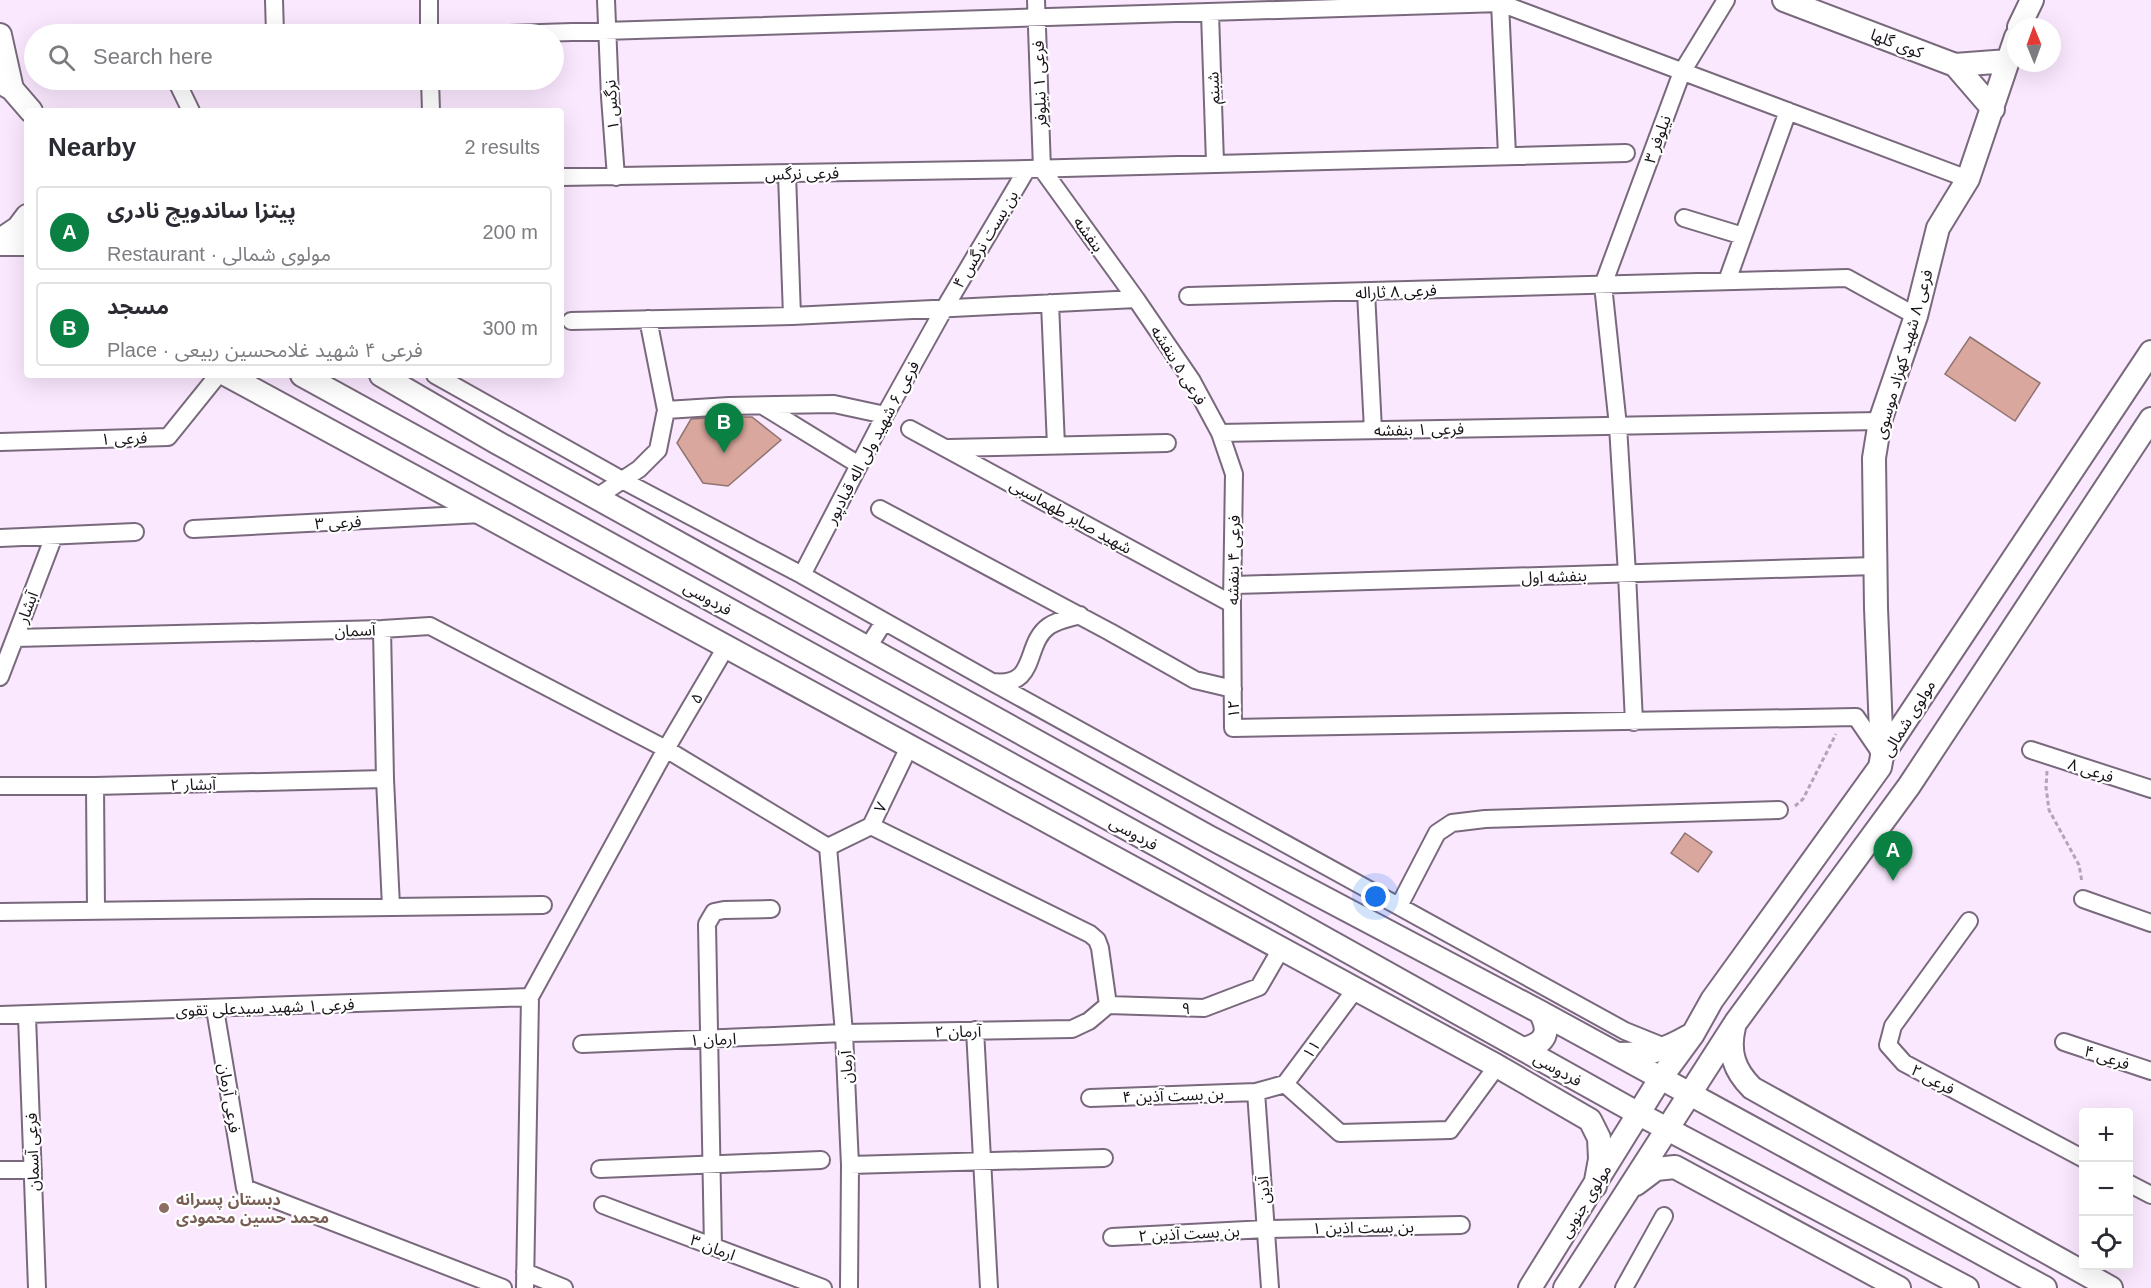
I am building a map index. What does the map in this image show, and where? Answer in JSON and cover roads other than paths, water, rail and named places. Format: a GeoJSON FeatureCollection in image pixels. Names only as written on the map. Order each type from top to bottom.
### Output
{"type":"FeatureCollection","features":[{"type":"Feature","properties":{"kind":"street"},"geometry":{"type":"LineString","coordinates":[[274,0],[275,24]]}},
{"type":"Feature","properties":{"kind":"street"},"geometry":{"type":"LineString","coordinates":[[429,0],[429,24]]}},
{"type":"Feature","properties":{"kind":"street","name":"نرگس ۱"},"geometry":{"type":"LineString","coordinates":[[606,0],[616,177]]}},
{"type":"Feature","properties":{"kind":"street","name":"فرعی ۱ نیلوفر"},"geometry":{"type":"LineString","coordinates":[[1035,169],[1036,0]]}},
{"type":"Feature","properties":{"kind":"street","name":"نیلوفر ۳"},"geometry":{"type":"LineString","coordinates":[[1603,285],[1682,72],[1726,0]]}},
{"type":"Feature","properties":{"kind":"street","name":"کوی گلها"},"geometry":{"type":"LineString","coordinates":[[1784,0],[1955,65],[1993,109]]}},
{"type":"Feature","properties":{"kind":"street"},"geometry":{"type":"LineString","coordinates":[[2023,18],[2032,0]]}},
{"type":"Feature","properties":{"kind":"street"},"geometry":{"type":"LineString","coordinates":[[564,33],[1500,3],[1968,178]]}},
{"type":"Feature","properties":{"kind":"street"},"geometry":{"type":"LineString","coordinates":[[1500,3],[1507,154]]}},
{"type":"Feature","properties":{"kind":"street","name":"شبنم"},"geometry":{"type":"LineString","coordinates":[[1210,13],[1215,164]]}},
{"type":"Feature","properties":{"kind":"street"},"geometry":{"type":"LineString","coordinates":[[0,35],[6,86],[28,108]]}},
{"type":"Feature","properties":{"kind":"street"},"geometry":{"type":"LineString","coordinates":[[1955,65],[2007,61]]}},
{"type":"Feature","properties":{"kind":"street","name":"فرعی ۸ شهید کهزاد موسوی"},"geometry":{"type":"LineString","coordinates":[[1881,761],[1874,458],[1880,421],[1916,316],[1938,228],[1968,178],[2007,64]]}},
{"type":"Feature","properties":{"kind":"street"},"geometry":{"type":"LineString","coordinates":[[181,90],[189,108]]}},
{"type":"Feature","properties":{"kind":"street"},"geometry":{"type":"LineString","coordinates":[[430,90],[431,108]]}},
{"type":"Feature","properties":{"kind":"street"},"geometry":{"type":"LineString","coordinates":[[1727,282],[1788,111]]}},
{"type":"Feature","properties":{"kind":"street","name":"فرعی نرگس"},"geometry":{"type":"LineString","coordinates":[[564,177],[1035,169],[1507,154],[1626,153]]}},
{"type":"Feature","properties":{"kind":"street","name":"بنفشه"},"geometry":{"type":"LineString","coordinates":[[1035,169],[1136,298]]}},
{"type":"Feature","properties":{"kind":"street","name":"بن بست نرگس ۴"},"geometry":{"type":"LineString","coordinates":[[944,309],[1035,169]]}},
{"type":"Feature","properties":{"kind":"street"},"geometry":{"type":"LineString","coordinates":[[787,174],[792,316]]}},
{"type":"Feature","properties":{"kind":"street"},"geometry":{"type":"LineString","coordinates":[[1684,218],[1743,236]]}},
{"type":"Feature","properties":{"kind":"street"},"geometry":{"type":"LineString","coordinates":[[0,242],[18,228],[24,220]]}},
{"type":"Feature","properties":{"kind":"street"},"geometry":{"type":"LineString","coordinates":[[0,242],[24,244]]}},
{"type":"Feature","properties":{"kind":"street","name":"فرعی ۸ ثاراله"},"geometry":{"type":"LineString","coordinates":[[1188,296],[1847,278],[1916,316]]}},
{"type":"Feature","properties":{"kind":"street"},"geometry":{"type":"LineString","coordinates":[[1603,285],[1618,426],[1628,574],[1634,722],[1856,717],[1881,761],[1909,786]]}},
{"type":"Feature","properties":{"kind":"street"},"geometry":{"type":"LineString","coordinates":[[1366,292],[1373,430]]}},
{"type":"Feature","properties":{"kind":"street"},"geometry":{"type":"LineString","coordinates":[[571,321],[792,316],[1136,298]]}},
{"type":"Feature","properties":{"kind":"street","name":"فرعی ۵ بنفشه"},"geometry":{"type":"LineString","coordinates":[[1136,298],[1192,381],[1220,433]]}},
{"type":"Feature","properties":{"kind":"street"},"geometry":{"type":"LineString","coordinates":[[1050,303],[1056,446]]}},
{"type":"Feature","properties":{"kind":"street","name":"فرعی ۶ شهید ولی اله قبادپور"},"geometry":{"type":"LineString","coordinates":[[802,575],[885,415],[944,309]]}},
{"type":"Feature","properties":{"kind":"street"},"geometry":{"type":"LineString","coordinates":[[597,498],[639,469],[658,450],[666,410],[648,319]]}},
{"type":"Feature","properties":{"kind":"street","name":"مولوی شمالی"},"geometry":{"type":"LineString","coordinates":[[1660,1079],[1693,1034],[1712,1000],[1850,810],[2151,352]]}},
{"type":"Feature","properties":{"kind":"street","name":"فرعی ۱"},"geometry":{"type":"LineString","coordinates":[[0,442],[168,437],[216,378]]}},
{"type":"Feature","properties":{"kind":"street"},"geometry":{"type":"LineString","coordinates":[[233,378],[910,745],[1281,950],[1497,1066],[1590,1120],[1599,1138],[1600,1159],[1595,1186]]}},
{"type":"Feature","properties":{"kind":"street","name":"فردوسی"},"geometry":{"type":"LineString","coordinates":[[307,378],[1639,1114],[1960,1284]]}},
{"type":"Feature","properties":{"kind":"street","name":"فردوسی"},"geometry":{"type":"LineString","coordinates":[[386,378],[496,442],[1209,837],[1540,1012],[2045,1288]]}},
{"type":"Feature","properties":{"kind":"street"},"geometry":{"type":"LineString","coordinates":[[440,378],[622,480],[802,575],[1625,1031],[1667,1048]]}},
{"type":"Feature","properties":{"kind":"street"},"geometry":{"type":"LineString","coordinates":[[666,410],[834,404],[885,415]]}},
{"type":"Feature","properties":{"kind":"street"},"geometry":{"type":"LineString","coordinates":[[762,405],[859,465]]}},
{"type":"Feature","properties":{"kind":"street"},"geometry":{"type":"LineString","coordinates":[[1688,1094],[1736,1022],[1909,786],[2151,419]]}},
{"type":"Feature","properties":{"kind":"street","name":"فرعی ۱ بنفشه"},"geometry":{"type":"LineString","coordinates":[[1220,433],[1880,421]]}},
{"type":"Feature","properties":{"kind":"street","name":"شهید صابر طهماسبی"},"geometry":{"type":"LineString","coordinates":[[910,429],[1232,604]]}},
{"type":"Feature","properties":{"kind":"street","name":"فرعی ۴ بنفشه"},"geometry":{"type":"LineString","coordinates":[[1220,433],[1234,474],[1233,689]]}},
{"type":"Feature","properties":{"kind":"street"},"geometry":{"type":"LineString","coordinates":[[946,448],[1167,443]]}},
{"type":"Feature","properties":{"kind":"street"},"geometry":{"type":"LineString","coordinates":[[880,509],[1080,615],[1195,680],[1233,689]]}},
{"type":"Feature","properties":{"kind":"street","name":"فرعی ۳"},"geometry":{"type":"LineString","coordinates":[[193,529],[482,514]]}},
{"type":"Feature","properties":{"kind":"street"},"geometry":{"type":"LineString","coordinates":[[0,538],[135,532]]}},
{"type":"Feature","properties":{"kind":"street","name":"آبشار"},"geometry":{"type":"LineString","coordinates":[[1,671],[54,536]]}},
{"type":"Feature","properties":{"kind":"street","name":"بنفشه اول"},"geometry":{"type":"LineString","coordinates":[[1234,585],[1875,566]]}},
{"type":"Feature","properties":{"kind":"street"},"geometry":{"type":"LineString","coordinates":[[992,682],[1004,684],[1019,678],[1047,627],[1080,615]]}},
{"type":"Feature","properties":{"kind":"street"},"geometry":{"type":"LineString","coordinates":[[868,647],[884,622]]}},
{"type":"Feature","properties":{"kind":"street","name":"آسمان"},"geometry":{"type":"LineString","coordinates":[[15,638],[430,626],[666,749],[828,847]]}},
{"type":"Feature","properties":{"kind":"street"},"geometry":{"type":"LineString","coordinates":[[382,629],[385,779],[391,907]]}},
{"type":"Feature","properties":{"kind":"street","name":"۵"},"geometry":{"type":"LineString","coordinates":[[530,998],[666,749],[726,647]]}},
{"type":"Feature","properties":{"kind":"street","name":"۱۲"},"geometry":{"type":"LineString","coordinates":[[1233,689],[1233,728],[1634,722]]}},
{"type":"Feature","properties":{"kind":"street","name":"۷"},"geometry":{"type":"LineString","coordinates":[[828,847],[871,826],[910,745]]}},
{"type":"Feature","properties":{"kind":"street","name":"فرعی ۸"},"geometry":{"type":"LineString","coordinates":[[2031,750],[2151,789]]}},
{"type":"Feature","properties":{"kind":"street","name":"آبشار ۲"},"geometry":{"type":"LineString","coordinates":[[0,786],[385,779]]}},
{"type":"Feature","properties":{"kind":"street"},"geometry":{"type":"LineString","coordinates":[[95,786],[96,910]]}},
{"type":"Feature","properties":{"kind":"street"},"geometry":{"type":"LineString","coordinates":[[1399,906],[1437,833],[1452,823],[1485,819],[1779,810]]}},
{"type":"Feature","properties":{"kind":"street"},"geometry":{"type":"LineString","coordinates":[[1850,810],[1877,832]]}},
{"type":"Feature","properties":{"kind":"street"},"geometry":{"type":"LineString","coordinates":[[871,826],[1090,934],[1097,940],[1100,948],[1107,1005]]}},
{"type":"Feature","properties":{"kind":"street","name":"آرمان"},"geometry":{"type":"LineString","coordinates":[[828,847],[844,1033],[850,1165],[849,1288]]}},
{"type":"Feature","properties":{"kind":"street"},"geometry":{"type":"LineString","coordinates":[[2082,899],[2151,923]]}},
{"type":"Feature","properties":{"kind":"street"},"geometry":{"type":"LineString","coordinates":[[0,912],[543,905]]}},
{"type":"Feature","properties":{"kind":"street"},"geometry":{"type":"LineString","coordinates":[[714,1247],[707,924],[714,912],[771,909]]}},
{"type":"Feature","properties":{"kind":"street","name":"فرعی ۲"},"geometry":{"type":"LineString","coordinates":[[1969,921],[1893,1026],[1888,1045],[1904,1063],[2079,1156]]}},
{"type":"Feature","properties":{"kind":"street","name":"۹"},"geometry":{"type":"LineString","coordinates":[[1107,1005],[1204,1008],[1259,987],[1281,950]]}},
{"type":"Feature","properties":{"kind":"street","name":"۱۱"},"geometry":{"type":"LineString","coordinates":[[1285,1084],[1355,990]]}},
{"type":"Feature","properties":{"kind":"street"},"geometry":{"type":"LineString","coordinates":[[530,998],[525,1280],[564,1288]]}},
{"type":"Feature","properties":{"kind":"street","name":"فرعی ۱ شهید سیدعلی تقوی"},"geometry":{"type":"LineString","coordinates":[[0,1015],[27,1016],[530,998]]}},
{"type":"Feature","properties":{"kind":"street","name":"آرمان ۲"},"geometry":{"type":"LineString","coordinates":[[844,1033],[1072,1029],[1089,1021],[1107,1005]]}},
{"type":"Feature","properties":{"kind":"street","name":"فرعی آرمان"},"geometry":{"type":"LineString","coordinates":[[215,1009],[245,1188],[503,1288]]}},
{"type":"Feature","properties":{"kind":"street"},"geometry":{"type":"LineString","coordinates":[[1524,1049],[1535,1046],[1543,1039],[1546,1023],[1540,1012]]}},
{"type":"Feature","properties":{"kind":"street","name":"فرعی آسمان"},"geometry":{"type":"LineString","coordinates":[[27,1016],[37,1288]]}},
{"type":"Feature","properties":{"kind":"street"},"geometry":{"type":"LineString","coordinates":[[1736,1022],[1732,1035],[1732,1056],[1739,1073],[1752,1088],[2111,1288]]}},
{"type":"Feature","properties":{"kind":"street"},"geometry":{"type":"LineString","coordinates":[[975,1030],[989,1288]]}},
{"type":"Feature","properties":{"kind":"street","name":"ارمان ۱"},"geometry":{"type":"LineString","coordinates":[[582,1044],[844,1033]]}},
{"type":"Feature","properties":{"kind":"street"},"geometry":{"type":"LineString","coordinates":[[1614,1054],[1646,1054],[1667,1048],[1693,1034]]}},
{"type":"Feature","properties":{"kind":"street","name":"فرعی ۴"},"geometry":{"type":"LineString","coordinates":[[2064,1042],[2151,1071]]}},
{"type":"Feature","properties":{"kind":"street"},"geometry":{"type":"LineString","coordinates":[[1256,1092],[1285,1084],[1340,1133],[1450,1130],[1497,1066]]}},
{"type":"Feature","properties":{"kind":"street","name":"مولوی جنوبی"},"geometry":{"type":"LineString","coordinates":[[1530,1288],[1660,1079]]}},
{"type":"Feature","properties":{"kind":"street","name":"بن بست آذین ۴"},"geometry":{"type":"LineString","coordinates":[[1090,1098],[1256,1092]]}},
{"type":"Feature","properties":{"kind":"street","name":"آذین"},"geometry":{"type":"LineString","coordinates":[[1256,1092],[1270,1288]]}},
{"type":"Feature","properties":{"kind":"street","name":"مولوی جنوبی"},"geometry":{"type":"LineString","coordinates":[[1565,1288],[1688,1094]]}},
{"type":"Feature","properties":{"kind":"street"},"geometry":{"type":"LineString","coordinates":[[850,1165],[1104,1158]]}},
{"type":"Feature","properties":{"kind":"street"},"geometry":{"type":"LineString","coordinates":[[600,1169],[821,1160]]}},
{"type":"Feature","properties":{"kind":"street"},"geometry":{"type":"LineString","coordinates":[[1630,1188],[1656,1169],[1675,1167],[1899,1288]]}},
{"type":"Feature","properties":{"kind":"street"},"geometry":{"type":"LineString","coordinates":[[0,1170],[33,1170]]}},
{"type":"Feature","properties":{"kind":"street"},"geometry":{"type":"LineString","coordinates":[[2133,1186],[2151,1195]]}},
{"type":"Feature","properties":{"kind":"street","name":"ارمان ۳"},"geometry":{"type":"LineString","coordinates":[[603,1205],[823,1288]]}},
{"type":"Feature","properties":{"kind":"street"},"geometry":{"type":"LineString","coordinates":[[1624,1288],[1664,1216]]}},
{"type":"Feature","properties":{"kind":"street","name":"بن بست اذین ۱"},"geometry":{"type":"LineString","coordinates":[[1266,1229],[1461,1225]]}},
{"type":"Feature","properties":{"kind":"street"},"geometry":{"type":"LineString","coordinates":[[1907,1256],[1917,1258],[1928,1254],[1934,1246],[1935,1235],[1930,1225]]}},
{"type":"Feature","properties":{"kind":"street","name":"بن بست آذین ۲"},"geometry":{"type":"LineString","coordinates":[[1112,1237],[1266,1229]]}},
{"type":"Feature","properties":{"kind":"street"},"geometry":{"type":"LineString","coordinates":[[1960,1284],[1948,1271],[1949,1261],[1955,1252],[1965,1248],[1975,1250]]}},
{"type":"Feature","properties":{"kind":"place","name":"مسجد"},"geometry":{"type":"Point","coordinates":[724,453]}},
{"type":"Feature","properties":{"kind":"place","name":"پیتزا ساندویچ نادری"},"geometry":{"type":"Point","coordinates":[1893,881]}},
{"type":"Feature","properties":{"kind":"place","name":"دبستان پسرانه محمد حسین محمودی"},"geometry":{"type":"Point","coordinates":[164,1208]}}]}
